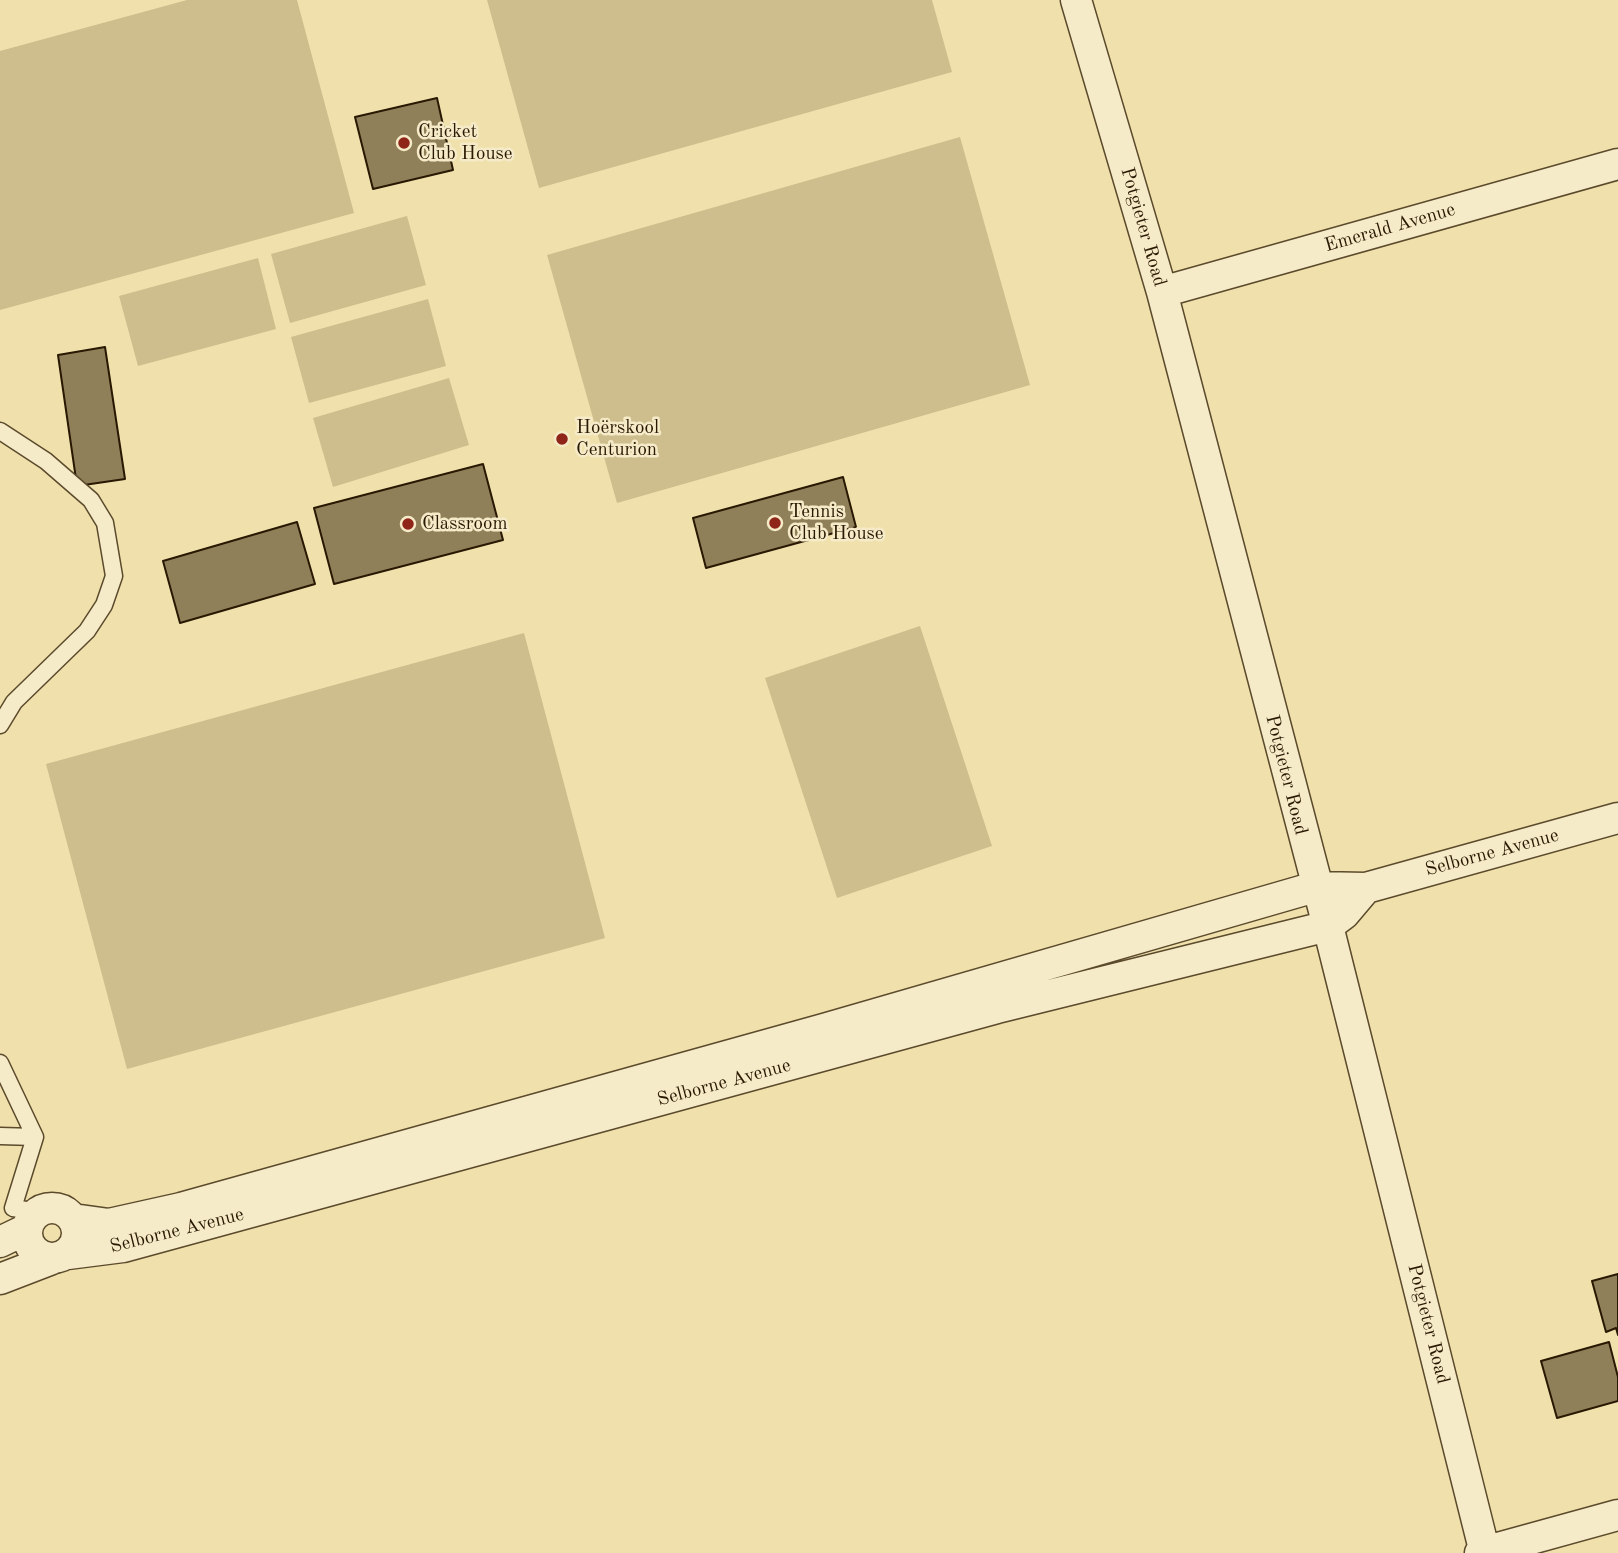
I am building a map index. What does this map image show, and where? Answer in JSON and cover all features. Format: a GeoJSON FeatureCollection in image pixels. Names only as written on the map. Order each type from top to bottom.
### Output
{"type":"FeatureCollection","features":[{"type":"Feature","properties":{"kind":"street","name":"Potgieter Road"},"geometry":{"type":"LineString","coordinates":[[1076,0],[1162,292],[1315,887],[1328,926],[1484,1553]]}},
{"type":"Feature","properties":{"kind":"street","name":"Emerald Avenue"},"geometry":{"type":"LineString","coordinates":[[1162,292],[1618,164]]}},
{"type":"Feature","properties":{"kind":"street","name":"Selborne Avenue"},"geometry":{"type":"LineString","coordinates":[[0,1279],[60,1256],[122,1247],[580,1110],[994,995],[1315,887],[1366,888],[1618,818]]}},
{"type":"Feature","properties":{"kind":"street","name":"Selborne Avenue"},"geometry":{"type":"LineString","coordinates":[[994,995],[1328,926],[1344,914],[1366,888]]}},
{"type":"Feature","properties":{"kind":"street","name":"Selborne Avenue"},"geometry":{"type":"LineString","coordinates":[[73,1219],[109,1224],[580,1110]]}},
{"type":"Feature","properties":{"kind":"street"},"geometry":{"type":"LineString","coordinates":[[0,1242],[33,1220],[51,1208],[64,1210],[73,1219],[75,1243],[60,1256],[38,1255],[29,1244],[33,1220]]}},
{"type":"Feature","properties":{"kind":"street"},"geometry":{"type":"LineString","coordinates":[[1484,1553],[1618,1515]]}},
{"type":"Feature","properties":{"kind":"lane"},"geometry":{"type":"LineString","coordinates":[[0,430],[46,461],[92,500],[105,523],[114,576],[104,605],[87,631],[14,702],[0,725]]}},
{"type":"Feature","properties":{"kind":"lane"},"geometry":{"type":"LineString","coordinates":[[0,1063],[35,1137],[13,1208],[33,1220]]}},
{"type":"Feature","properties":{"kind":"lane"},"geometry":{"type":"LineString","coordinates":[[0,1136],[35,1137]]}},
{"type":"Feature","properties":{"kind":"shaded area"},"geometry":{"type":"Polygon","coordinates":[[[187,0],[297,0],[354,213],[0,310],[0,51],[187,0]]]}},
{"type":"Feature","properties":{"kind":"shaded area"},"geometry":{"type":"Polygon","coordinates":[[[487,0],[932,0],[952,72],[539,188],[487,0]]]}},
{"type":"Feature","properties":{"kind":"shaded area"},"geometry":{"type":"Polygon","coordinates":[[[960,137],[1030,385],[617,503],[547,255],[960,137]]]}},
{"type":"Feature","properties":{"kind":"shaded area"},"geometry":{"type":"Polygon","coordinates":[[[407,216],[426,285],[290,323],[271,254],[407,216]]]}},
{"type":"Feature","properties":{"kind":"shaded area"},"geometry":{"type":"Polygon","coordinates":[[[258,258],[276,329],[138,366],[119,296],[258,258]]]}},
{"type":"Feature","properties":{"kind":"shaded area"},"geometry":{"type":"Polygon","coordinates":[[[428,299],[446,366],[309,403],[291,337],[428,299]]]}},
{"type":"Feature","properties":{"kind":"shaded area"},"geometry":{"type":"Polygon","coordinates":[[[449,378],[469,445],[333,487],[313,418],[449,378]]]}},
{"type":"Feature","properties":{"kind":"shaded area"},"geometry":{"type":"Polygon","coordinates":[[[920,626],[992,846],[837,898],[765,678],[920,626]]]}},
{"type":"Feature","properties":{"kind":"shaded area"},"geometry":{"type":"Polygon","coordinates":[[[524,633],[605,938],[127,1069],[46,764],[524,633]]]}},
{"type":"Feature","properties":{"kind":"building","name":"Cricket Club House"},"geometry":{"type":"Polygon","coordinates":[[[437,98],[453,170],[373,189],[355,117],[437,98]]]}},
{"type":"Feature","properties":{"kind":"building"},"geometry":{"type":"Polygon","coordinates":[[[105,347],[125,479],[77,486],[58,355],[105,347]]]}},
{"type":"Feature","properties":{"kind":"building","name":"Classroom"},"geometry":{"type":"Polygon","coordinates":[[[483,464],[503,540],[334,584],[314,508],[483,464]]]}},
{"type":"Feature","properties":{"kind":"building","name":"Tennis Club House"},"geometry":{"type":"Polygon","coordinates":[[[843,477],[856,527],[706,568],[693,518],[843,477]]]}},
{"type":"Feature","properties":{"kind":"building"},"geometry":{"type":"Polygon","coordinates":[[[297,522],[315,584],[180,623],[163,561],[297,522]]]}},
{"type":"Feature","properties":{"kind":"building"},"geometry":{"type":"Polygon","coordinates":[[[1618,1274],[1618,1335],[1616,1328],[1606,1332],[1592,1281],[1618,1274]]]}},
{"type":"Feature","properties":{"kind":"building"},"geometry":{"type":"Polygon","coordinates":[[[1609,1342],[1618,1377],[1618,1401],[1557,1418],[1541,1361],[1609,1342]]]}},
{"type":"Feature","properties":{"kind":"place","name":"Cricket Club House"},"geometry":{"type":"Point","coordinates":[404,143]}},
{"type":"Feature","properties":{"kind":"place","name":"Hoërskool Centurion"},"geometry":{"type":"Point","coordinates":[562,439]}},
{"type":"Feature","properties":{"kind":"place","name":"Tennis Club House"},"geometry":{"type":"Point","coordinates":[775,523]}},
{"type":"Feature","properties":{"kind":"place","name":"Classroom"},"geometry":{"type":"Point","coordinates":[408,524]}}]}
